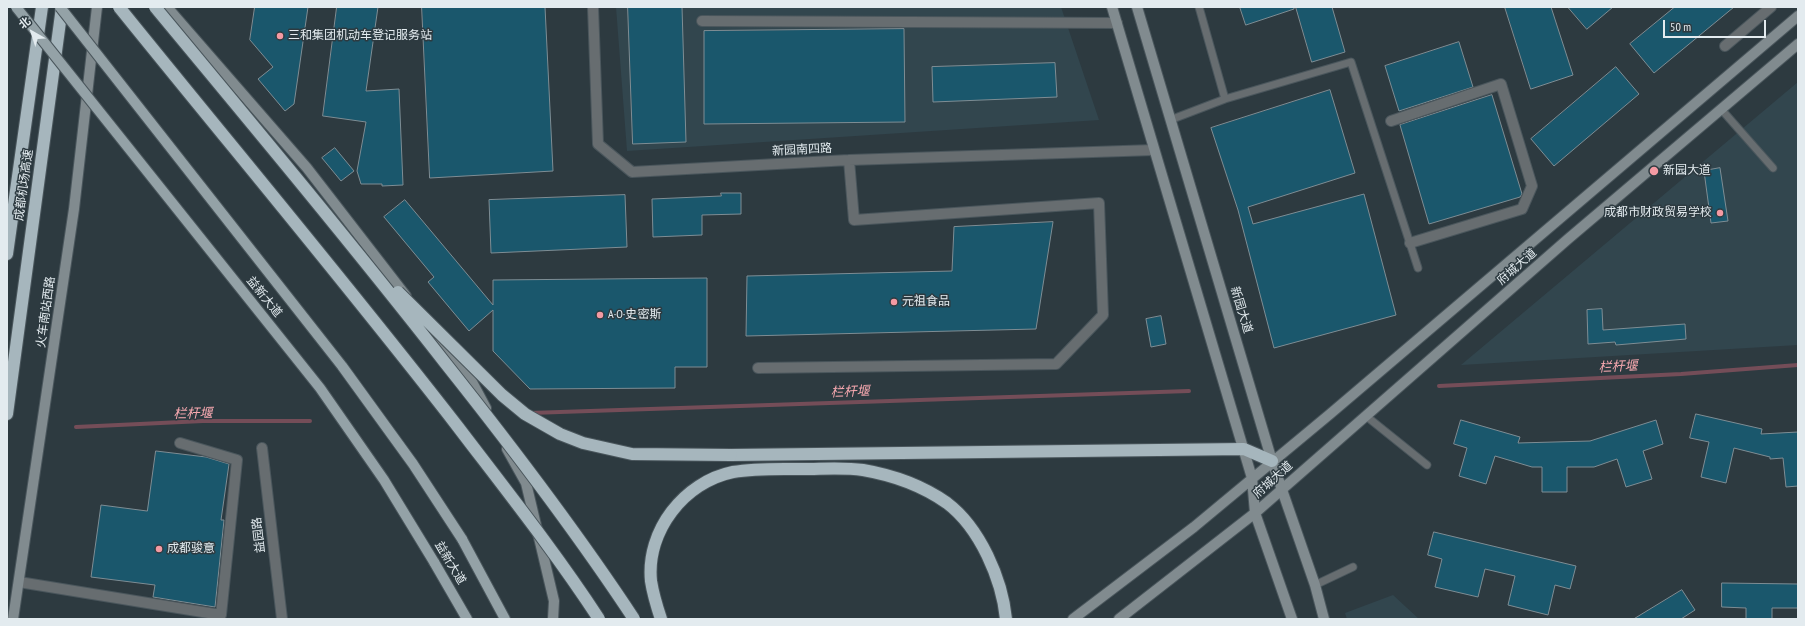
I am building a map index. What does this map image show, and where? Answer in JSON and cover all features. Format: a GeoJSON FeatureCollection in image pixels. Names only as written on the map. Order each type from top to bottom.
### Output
{"type":"FeatureCollection","features":[{"type":"Feature","properties":{"kind":"highway","name":"成都机场高速"},"geometry":{"type":"LineString","coordinates":[[7,254],[42,7]]}},
{"type":"Feature","properties":{"kind":"highway","name":"成都机场高速"},"geometry":{"type":"LineString","coordinates":[[7,414],[61,7]]}},
{"type":"Feature","properties":{"kind":"highway"},"geometry":{"type":"LineString","coordinates":[[119,7],[381,327],[581,590],[599,619]]}},
{"type":"Feature","properties":{"kind":"highway"},"geometry":{"type":"LineString","coordinates":[[156,7],[360,254],[519,457],[593,557],[634,619]]}},
{"type":"Feature","properties":{"kind":"highway"},"geometry":{"type":"LineString","coordinates":[[360,254],[502,395],[540,424],[583,443],[625,452],[660,455],[1244,449],[1272,461]]}},
{"type":"Feature","properties":{"kind":"highway"},"geometry":{"type":"LineString","coordinates":[[661,619],[651,581],[653,551],[660,531],[674,508],[683,498],[705,483],[732,472],[757,469],[862,470],[879,473],[923,489],[947,504],[971,528],[980,542],[994,571],[1006,619]]}},
{"type":"Feature","properties":{"kind":"main road","name":"益新大道"},"geometry":{"type":"LineString","coordinates":[[16,7],[320,388],[384,480],[467,619]]}},
{"type":"Feature","properties":{"kind":"main road","name":"益新大道"},"geometry":{"type":"LineString","coordinates":[[61,7],[342,366],[413,464],[462,539],[506,619]]}},
{"type":"Feature","properties":{"kind":"main road","name":"火车南站西路"},"geometry":{"type":"LineString","coordinates":[[13,619],[74,209],[97,7]]}},
{"type":"Feature","properties":{"kind":"main road"},"geometry":{"type":"LineString","coordinates":[[167,7],[307,168],[470,378],[526,483],[554,601],[554,619]]}},
{"type":"Feature","properties":{"kind":"main road"},"geometry":{"type":"LineString","coordinates":[[1112,7],[1244,449],[1252,478],[1255,513],[1292,619]]}},
{"type":"Feature","properties":{"kind":"main road","name":"新园大道"},"geometry":{"type":"LineString","coordinates":[[1137,7],[1272,461],[1315,585],[1324,619]]}},
{"type":"Feature","properties":{"kind":"main road","name":"府城大道"},"geometry":{"type":"LineString","coordinates":[[1073,619],[1194,527],[1798,16]]}},
{"type":"Feature","properties":{"kind":"main road","name":"府城大道"},"geometry":{"type":"LineString","coordinates":[[1119,619],[1255,513],[1568,240],[1798,44]]}},
{"type":"Feature","properties":{"kind":"street","name":"新园南四路"},"geometry":{"type":"LineString","coordinates":[[593,7],[598,144],[632,172],[849,160],[1154,150]]}},
{"type":"Feature","properties":{"kind":"street"},"geometry":{"type":"LineString","coordinates":[[1725,46],[1771,7]]}},
{"type":"Feature","properties":{"kind":"street"},"geometry":{"type":"LineString","coordinates":[[702,21],[1117,23]]}},
{"type":"Feature","properties":{"kind":"street"},"geometry":{"type":"LineString","coordinates":[[1392,121],[1501,84],[1532,186],[1522,209],[1410,244]]}},
{"type":"Feature","properties":{"kind":"street"},"geometry":{"type":"LineString","coordinates":[[758,368],[1056,364],[1103,316],[1099,203],[854,220],[849,160]]}},
{"type":"Feature","properties":{"kind":"street"},"geometry":{"type":"LineString","coordinates":[[19,582],[220,617],[237,460],[180,443]]}},
{"type":"Feature","properties":{"kind":"street","name":"益园路"},"geometry":{"type":"LineString","coordinates":[[262,448],[282,619]]}},
{"type":"Feature","properties":{"kind":"lane"},"geometry":{"type":"LineString","coordinates":[[1199,7],[1225,99]]}},
{"type":"Feature","properties":{"kind":"lane"},"geometry":{"type":"LineString","coordinates":[[1170,120],[1225,99],[1351,62],[1418,268]]}},
{"type":"Feature","properties":{"kind":"lane"},"geometry":{"type":"LineString","coordinates":[[1722,109],[1773,168]]}},
{"type":"Feature","properties":{"kind":"lane"},"geometry":{"type":"LineString","coordinates":[[1366,416],[1427,465]]}},
{"type":"Feature","properties":{"kind":"lane"},"geometry":{"type":"LineString","coordinates":[[1315,585],[1353,567]]}},
{"type":"Feature","properties":{"kind":"shaded area"},"geometry":{"type":"Polygon","coordinates":[[[616,7],[1061,7],[1099,120],[627,151],[616,7]]]}},
{"type":"Feature","properties":{"kind":"shaded area","name":"成都市财政贸易学校"},"geometry":{"type":"Polygon","coordinates":[[[1798,82],[1798,345],[1461,365],[1798,82]]]}},
{"type":"Feature","properties":{"kind":"shaded area"},"geometry":{"type":"Polygon","coordinates":[[[1393,595],[1419,619],[1347,619],[1345,613],[1393,595]]]}},
{"type":"Feature","properties":{"kind":"building"},"geometry":{"type":"Polygon","coordinates":[[[255,7],[308,7],[294,104],[285,111],[258,79],[273,67],[250,40],[255,7]]]}},
{"type":"Feature","properties":{"kind":"building"},"geometry":{"type":"Polygon","coordinates":[[[337,7],[378,7],[366,91],[399,89],[403,185],[382,186],[382,184],[361,184],[357,171],[366,122],[323,116],[337,7]]]}},
{"type":"Feature","properties":{"kind":"building"},"geometry":{"type":"Polygon","coordinates":[[[422,7],[545,7],[553,171],[430,178],[422,7]]]}},
{"type":"Feature","properties":{"kind":"building"},"geometry":{"type":"Polygon","coordinates":[[[628,7],[682,7],[686,142],[633,144],[628,7]]]}},
{"type":"Feature","properties":{"kind":"building"},"geometry":{"type":"Polygon","coordinates":[[[1240,7],[1294,7],[1294,9],[1246,25],[1240,7]]]}},
{"type":"Feature","properties":{"kind":"building"},"geometry":{"type":"Polygon","coordinates":[[[1296,7],[1332,7],[1345,52],[1312,62],[1296,7]]]}},
{"type":"Feature","properties":{"kind":"building"},"geometry":{"type":"Polygon","coordinates":[[[1505,7],[1551,7],[1573,75],[1531,89],[1505,7]]]}},
{"type":"Feature","properties":{"kind":"building"},"geometry":{"type":"Polygon","coordinates":[[[1568,7],[1613,7],[1587,29],[1568,7]]]}},
{"type":"Feature","properties":{"kind":"building"},"geometry":{"type":"Polygon","coordinates":[[[1675,7],[1734,7],[1654,73],[1630,44],[1675,7]]]}},
{"type":"Feature","properties":{"kind":"building"},"geometry":{"type":"Polygon","coordinates":[[[904,29],[905,122],[704,124],[704,31],[904,29]]]}},
{"type":"Feature","properties":{"kind":"building"},"geometry":{"type":"Polygon","coordinates":[[[1459,42],[1473,87],[1399,111],[1385,66],[1459,42]]]}},
{"type":"Feature","properties":{"kind":"building"},"geometry":{"type":"Polygon","coordinates":[[[1055,63],[1057,97],[933,102],[932,67],[1055,63]]]}},
{"type":"Feature","properties":{"kind":"building"},"geometry":{"type":"Polygon","coordinates":[[[1616,67],[1639,94],[1554,166],[1531,139],[1616,67]]]}},
{"type":"Feature","properties":{"kind":"building"},"geometry":{"type":"Polygon","coordinates":[[[1330,90],[1355,173],[1248,207],[1253,224],[1364,194],[1396,315],[1274,348],[1238,210],[1211,128],[1330,90]]]}},
{"type":"Feature","properties":{"kind":"building"},"geometry":{"type":"Polygon","coordinates":[[[1492,95],[1522,194],[1520,197],[1429,224],[1400,125],[1492,95]]]}},
{"type":"Feature","properties":{"kind":"building"},"geometry":{"type":"Polygon","coordinates":[[[335,148],[354,171],[341,181],[322,158],[335,148]]]}},
{"type":"Feature","properties":{"kind":"building"},"geometry":{"type":"Polygon","coordinates":[[[1720,168],[1728,221],[1711,223],[1704,171],[1720,168]]]}},
{"type":"Feature","properties":{"kind":"building"},"geometry":{"type":"Polygon","coordinates":[[[721,193],[741,193],[741,214],[702,215],[702,235],[653,237],[652,199],[721,196],[721,193]]]}},
{"type":"Feature","properties":{"kind":"building"},"geometry":{"type":"Polygon","coordinates":[[[625,195],[627,247],[491,253],[489,200],[625,195]]]}},
{"type":"Feature","properties":{"kind":"building","name":"A·O·史密斯"},"geometry":{"type":"Polygon","coordinates":[[[405,200],[493,305],[493,280],[707,278],[707,367],[675,367],[675,388],[530,389],[493,351],[493,310],[469,331],[428,282],[434,277],[384,217],[405,200]]]}},
{"type":"Feature","properties":{"kind":"building","name":"元祖食品"},"geometry":{"type":"Polygon","coordinates":[[[1053,222],[1036,329],[746,336],[747,276],[952,271],[954,227],[1053,222]]]}},
{"type":"Feature","properties":{"kind":"building"},"geometry":{"type":"Polygon","coordinates":[[[1602,309],[1603,330],[1685,324],[1686,339],[1616,345],[1615,342],[1588,344],[1587,310],[1602,309]]]}},
{"type":"Feature","properties":{"kind":"building"},"geometry":{"type":"Polygon","coordinates":[[[1161,316],[1166,344],[1151,347],[1146,319],[1161,316]]]}},
{"type":"Feature","properties":{"kind":"building"},"geometry":{"type":"Polygon","coordinates":[[[1696,414],[1762,429],[1761,434],[1798,432],[1798,486],[1786,487],[1783,458],[1770,459],[1770,457],[1734,448],[1726,483],[1701,477],[1709,442],[1690,438],[1696,414]]]}},
{"type":"Feature","properties":{"kind":"building"},"geometry":{"type":"Polygon","coordinates":[[[1461,420],[1520,437],[1518,443],[1590,441],[1656,420],[1663,444],[1643,451],[1652,479],[1626,487],[1617,459],[1594,467],[1567,467],[1567,492],[1542,492],[1542,467],[1532,467],[1495,456],[1486,484],[1459,476],[1467,448],[1454,444],[1461,420]]]}},
{"type":"Feature","properties":{"kind":"building","name":"成都骏意"},"geometry":{"type":"Polygon","coordinates":[[[156,451],[206,457],[229,464],[221,520],[224,520],[215,607],[153,597],[155,585],[91,577],[101,505],[147,511],[156,451]]]}},
{"type":"Feature","properties":{"kind":"building"},"geometry":{"type":"Polygon","coordinates":[[[1434,532],[1576,566],[1570,589],[1555,585],[1548,615],[1508,605],[1515,576],[1485,569],[1478,597],[1435,587],[1442,559],[1428,555],[1434,532]]]}},
{"type":"Feature","properties":{"kind":"building"},"geometry":{"type":"Polygon","coordinates":[[[1722,583],[1798,584],[1798,608],[1772,608],[1772,619],[1746,619],[1746,608],[1722,607],[1722,583]]]}},
{"type":"Feature","properties":{"kind":"building"},"geometry":{"type":"Polygon","coordinates":[[[1682,590],[1695,610],[1681,619],[1634,619],[1682,590]]]}},
{"type":"Feature","properties":{"kind":"waterway","name":"栏杆堰"},"geometry":{"type":"LineString","coordinates":[[1439,386],[1681,374],[1798,365]]}},
{"type":"Feature","properties":{"kind":"waterway","name":"栏杆堰"},"geometry":{"type":"LineString","coordinates":[[530,413],[1189,391]]}},
{"type":"Feature","properties":{"kind":"waterway","name":"栏杆堰"},"geometry":{"type":"LineString","coordinates":[[76,427],[203,421],[310,421]]}},
{"type":"Feature","properties":{"kind":"place","name":"三和集团机动车登记服务站"},"geometry":{"type":"Point","coordinates":[280,36]}},
{"type":"Feature","properties":{"kind":"place","name":"新园大道"},"geometry":{"type":"Point","coordinates":[1654,171]}},
{"type":"Feature","properties":{"kind":"place","name":"成都市财政贸易学校"},"geometry":{"type":"Point","coordinates":[1720,213]}},
{"type":"Feature","properties":{"kind":"place","name":"元祖食品"},"geometry":{"type":"Point","coordinates":[894,302]}},
{"type":"Feature","properties":{"kind":"place","name":"A·O·史密斯"},"geometry":{"type":"Point","coordinates":[600,315]}},
{"type":"Feature","properties":{"kind":"place","name":"成都骏意"},"geometry":{"type":"Point","coordinates":[159,549]}}]}
